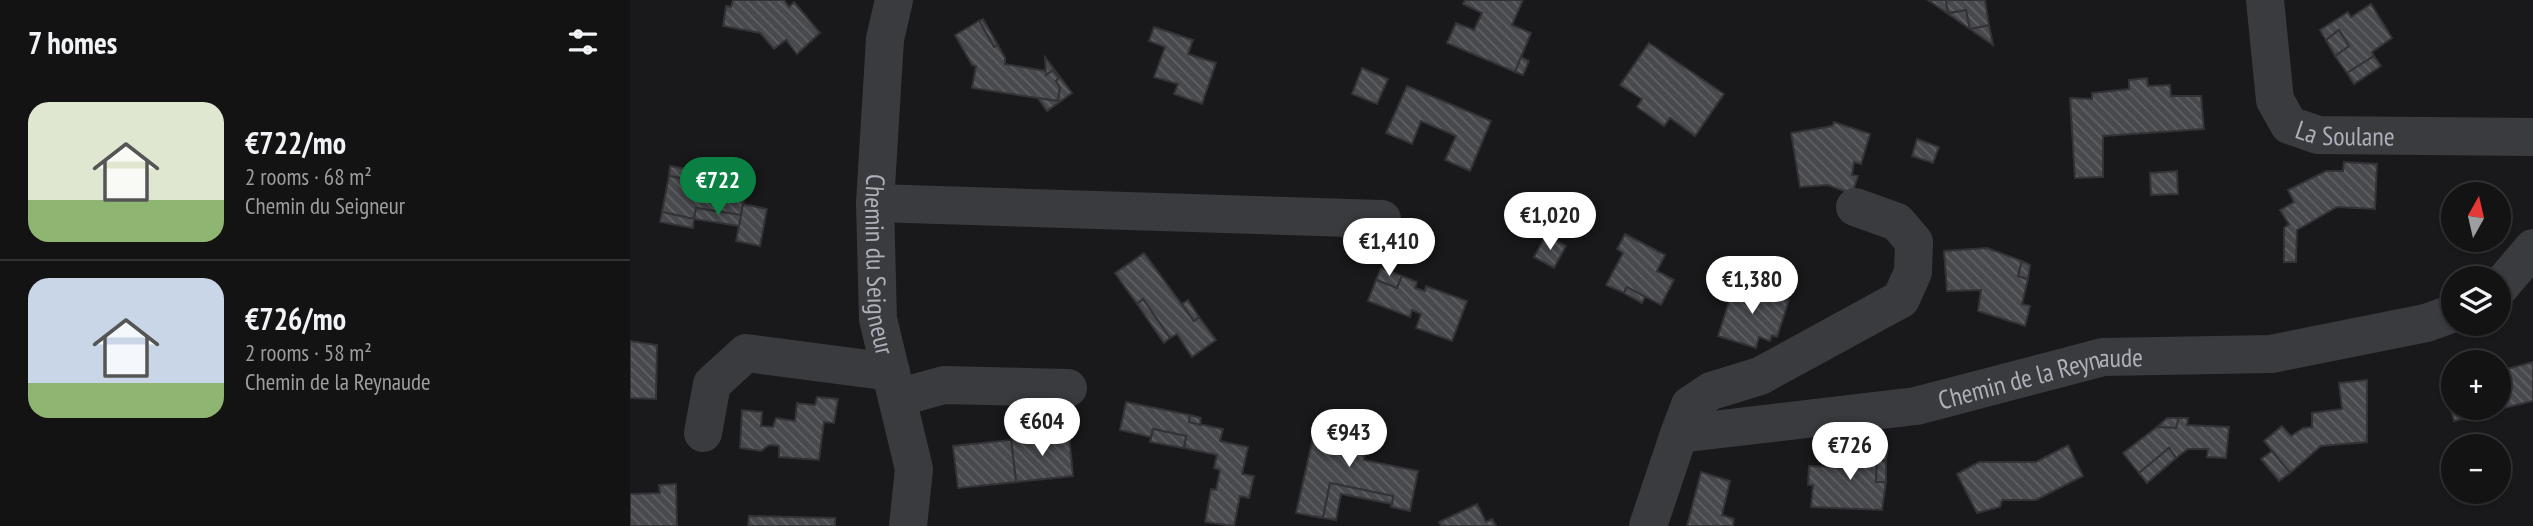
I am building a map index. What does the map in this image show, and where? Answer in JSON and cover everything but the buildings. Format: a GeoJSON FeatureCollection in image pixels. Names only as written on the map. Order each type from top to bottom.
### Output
{"type":"FeatureCollection","features":[{"type":"Feature","properties":{"kind":"street","name":"Chemin du Seigneur"},"geometry":{"type":"LineString","coordinates":[[894,0],[885,39],[875,202],[878,319],[914,469],[908,526]]}},
{"type":"Feature","properties":{"kind":"street","name":"La Soulane"},"geometry":{"type":"LineString","coordinates":[[2266,0],[2275,100],[2289,125],[2318,135],[2533,137]]}},
{"type":"Feature","properties":{"kind":"street"},"geometry":{"type":"LineString","coordinates":[[875,202],[1382,219]]}},
{"type":"Feature","properties":{"kind":"street"},"geometry":{"type":"LineString","coordinates":[[1648,526],[1690,405],[1711,391],[1760,376],[1901,299],[1913,272],[1914,242],[1897,222],[1855,207]]}},
{"type":"Feature","properties":{"kind":"street"},"geometry":{"type":"LineString","coordinates":[[2511,274],[2533,248]]}},
{"type":"Feature","properties":{"kind":"street","name":"Chemin de la Reynaude"},"geometry":{"type":"LineString","coordinates":[[1679,434],[1916,406],[2103,357],[2271,354],[2426,323],[2441,318]]}},
{"type":"Feature","properties":{"kind":"street"},"geometry":{"type":"LineString","coordinates":[[703,433],[712,384],[746,353],[894,385],[1068,388]]}}]}
